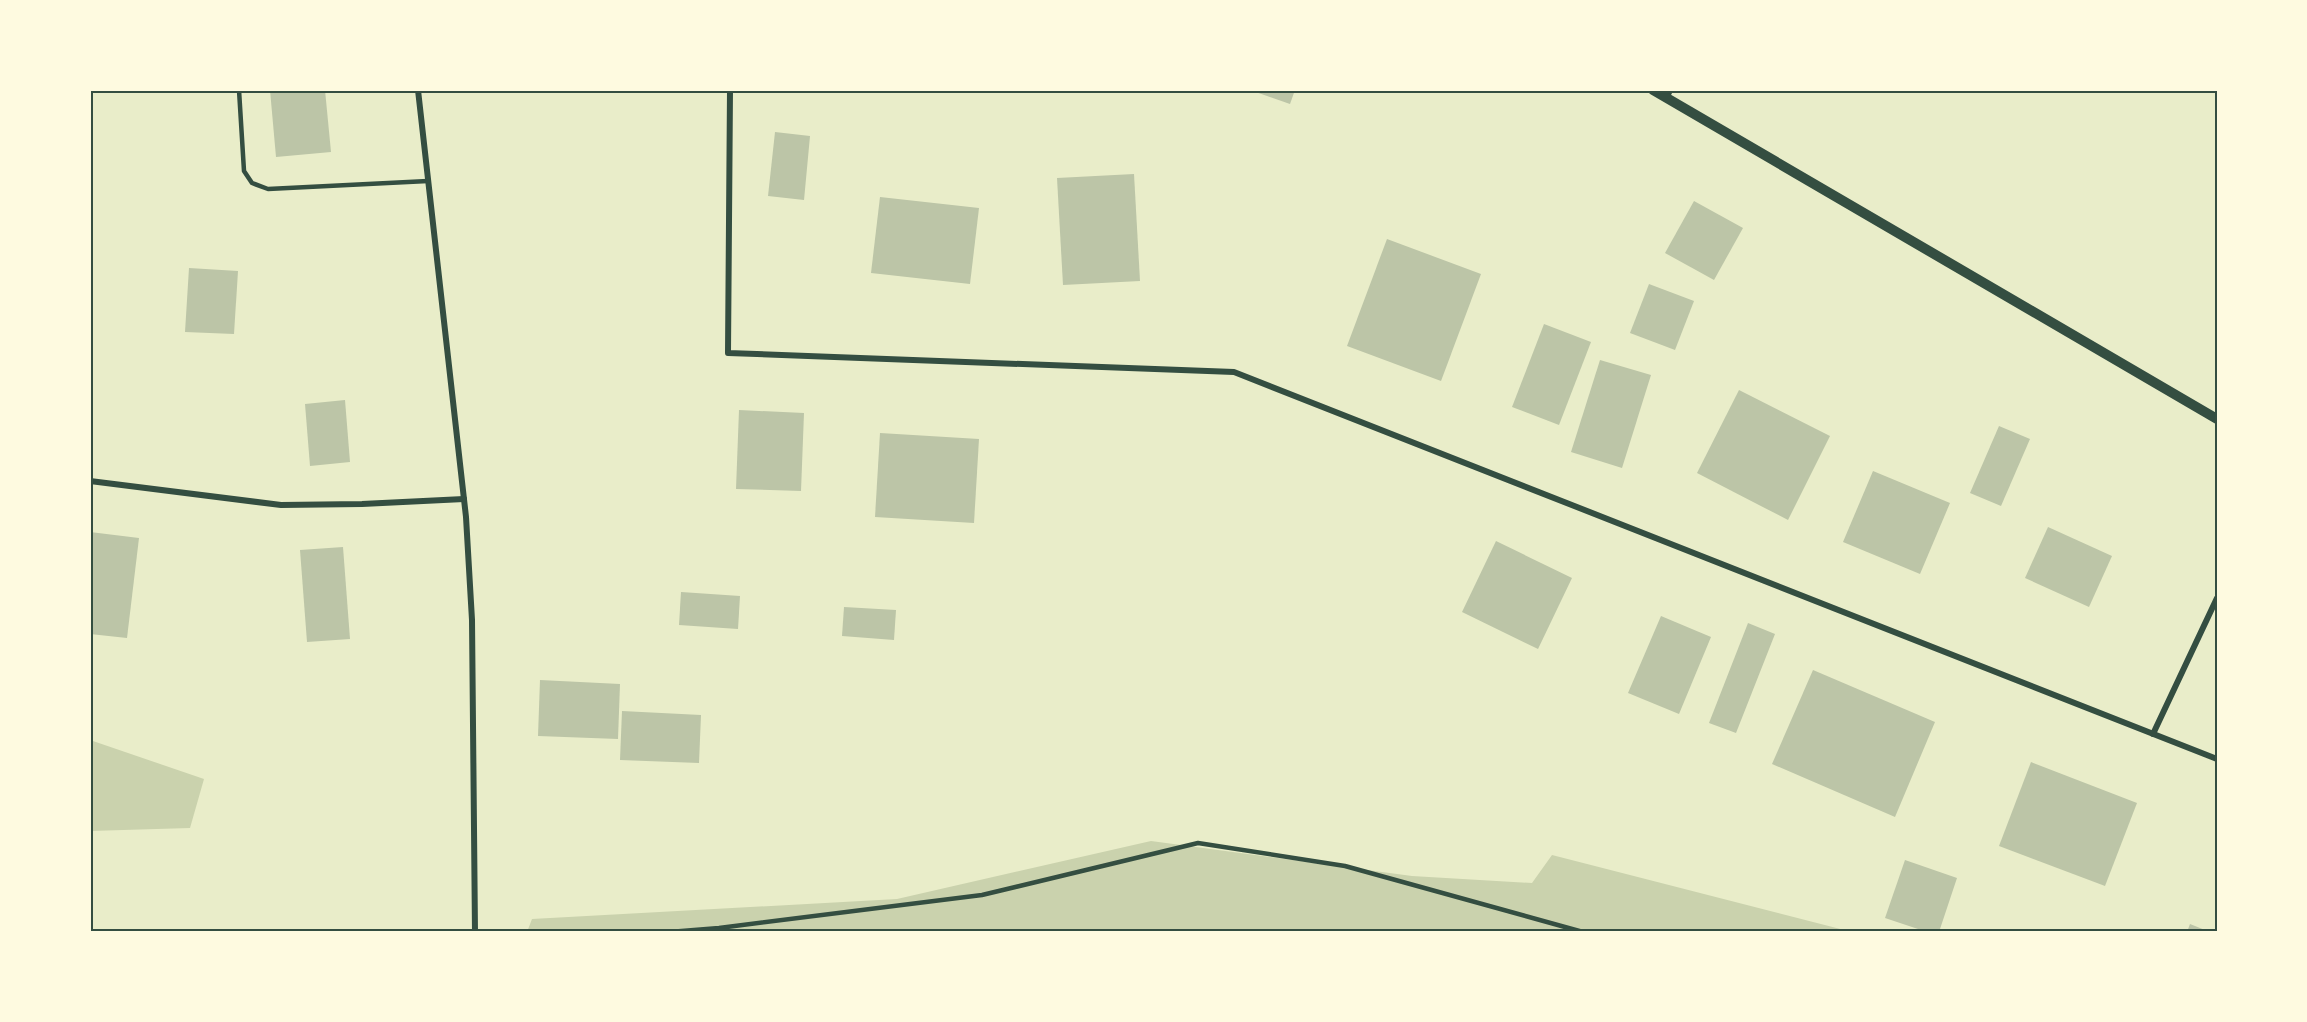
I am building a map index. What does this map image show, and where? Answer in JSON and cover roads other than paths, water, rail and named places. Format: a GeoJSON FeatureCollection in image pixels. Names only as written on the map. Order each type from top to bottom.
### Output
{"type":"FeatureCollection","features":[{"type":"Feature","properties":{"kind":"street"},"geometry":{"type":"LineString","coordinates":[[418,90],[464,499],[472,620],[475,932]]}},
{"type":"Feature","properties":{"kind":"street"},"geometry":{"type":"LineString","coordinates":[[730,90],[728,353],[1234,372],[2217,759]]}},
{"type":"Feature","properties":{"kind":"street"},"geometry":{"type":"LineString","coordinates":[[1653,90],[1669,94],[2217,418]]}},
{"type":"Feature","properties":{"kind":"street"},"geometry":{"type":"LineString","coordinates":[[90,481],[281,505],[464,499]]}},
{"type":"Feature","properties":{"kind":"street"},"geometry":{"type":"LineString","coordinates":[[2153,734],[2217,598]]}},
{"type":"Feature","properties":{"kind":"lane"},"geometry":{"type":"LineString","coordinates":[[239,90],[244,171],[252,183],[268,189],[428,181]]}},
{"type":"Feature","properties":{"kind":"lane"},"geometry":{"type":"LineString","coordinates":[[669,932],[719,928],[982,895],[1198,843],[1345,866],[1583,932]]}}]}
